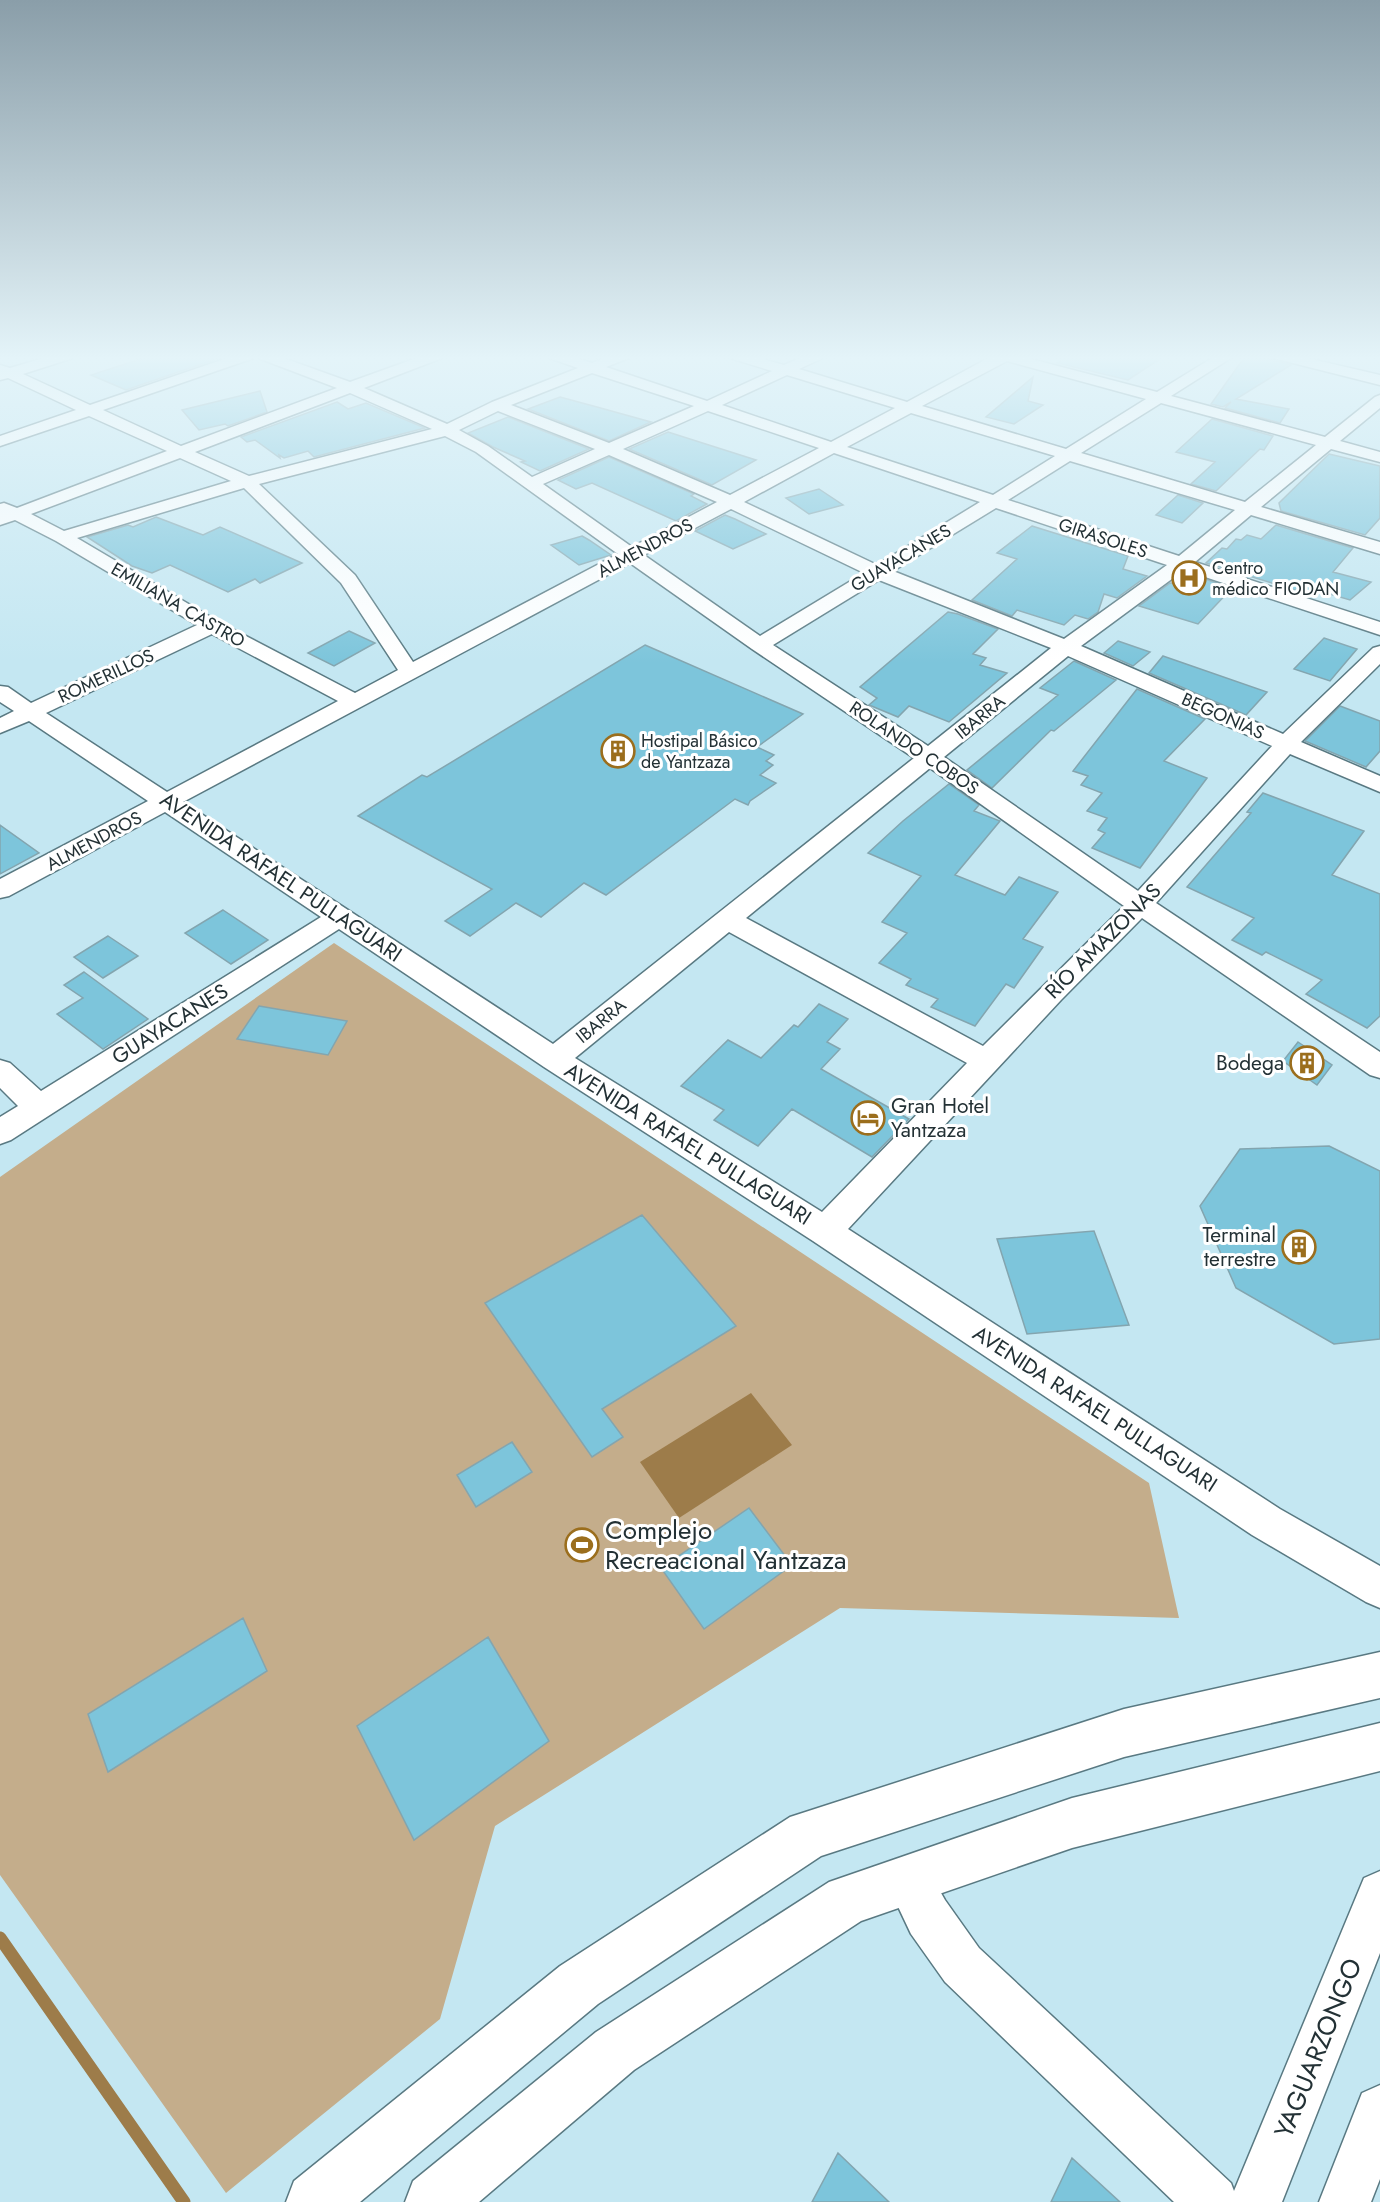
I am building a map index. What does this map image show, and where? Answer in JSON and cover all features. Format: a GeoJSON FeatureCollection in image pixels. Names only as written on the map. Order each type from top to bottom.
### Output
{"type":"FeatureCollection","features":[{"type":"Feature","properties":{"kind":"main road"},"geometry":{"type":"LineString","coordinates":[[315,2202],[579,1985],[808,1835],[1124,1733],[1380,1675]]}},
{"type":"Feature","properties":{"kind":"main road"},"geometry":{"type":"LineString","coordinates":[[434,2202],[615,2051],[847,1900],[1072,1823],[1380,1747]]}},
{"type":"Feature","properties":{"kind":"street"},"geometry":{"type":"LineString","coordinates":[[5,513],[163,458]]}},
{"type":"Feature","properties":{"kind":"street"},"geometry":{"type":"LineString","coordinates":[[193,458],[247,482],[348,579],[410,673]]}},
{"type":"Feature","properties":{"kind":"street"},"geometry":{"type":"LineString","coordinates":[[62,537],[247,482],[341,458]]}},
{"type":"Feature","properties":{"kind":"street","name":"ROLANDO COBOS"},"geometry":{"type":"LineString","coordinates":[[492,458],[532,483],[759,645],[930,758],[1140,905],[1376,1055]]}},
{"type":"Feature","properties":{"kind":"street"},"geometry":{"type":"LineString","coordinates":[[532,483],[589,458]]}},
{"type":"Feature","properties":{"kind":"street"},"geometry":{"type":"LineString","coordinates":[[629,458],[730,502],[877,572]]}},
{"type":"Feature","properties":{"kind":"street","name":"ALMENDROS"},"geometry":{"type":"LineString","coordinates":[[0,890],[813,458]]}},
{"type":"Feature","properties":{"kind":"street","name":"GIRASOLES"},"geometry":{"type":"LineString","coordinates":[[864,458],[1380,628]]}},
{"type":"Feature","properties":{"kind":"street","name":"GUAYACANES"},"geometry":{"type":"LineString","coordinates":[[759,645],[1062,458]]}},
{"type":"Feature","properties":{"kind":"street"},"geometry":{"type":"LineString","coordinates":[[1085,458],[1380,548]]}},
{"type":"Feature","properties":{"kind":"street","name":"IBARRA"},"geometry":{"type":"LineString","coordinates":[[554,1059],[1066,647],[1182,563],[1311,458]]}},
{"type":"Feature","properties":{"kind":"street","name":"EMILIANA CASTRO"},"geometry":{"type":"LineString","coordinates":[[5,513],[62,537],[212,626],[356,702]]}},
{"type":"Feature","properties":{"kind":"street","name":"BEGONIAS"},"geometry":{"type":"LineString","coordinates":[[877,572],[1066,647],[1380,786]]}},
{"type":"Feature","properties":{"kind":"street","name":"ROMERILLOS"},"geometry":{"type":"LineString","coordinates":[[0,726],[212,626]]}},
{"type":"Feature","properties":{"kind":"street","name":"RÍO AMAZONAS"},"geometry":{"type":"LineString","coordinates":[[825,1231],[1140,905],[1286,744],[1380,652]]}},
{"type":"Feature","properties":{"kind":"street","name":"AVENIDA RAFAEL PULLAGUARI"},"geometry":{"type":"LineString","coordinates":[[0,692],[554,1059],[825,1231],[1266,1522],[1380,1588]]}},
{"type":"Feature","properties":{"kind":"street","name":"GUAYACANES"},"geometry":{"type":"LineString","coordinates":[[0,1132],[341,916]]}},
{"type":"Feature","properties":{"kind":"street"},"geometry":{"type":"LineString","coordinates":[[728,920],[987,1061]]}},
{"type":"Feature","properties":{"kind":"street"},"geometry":{"type":"LineString","coordinates":[[0,1071],[39,1107]]}},
{"type":"Feature","properties":{"kind":"street"},"geometry":{"type":"LineString","coordinates":[[908,1879],[928,1917],[962,1965],[1212,2202]]}},
{"type":"Feature","properties":{"kind":"street","name":"YAGUARZONGO"},"geometry":{"type":"LineString","coordinates":[[1256,2202],[1380,1894]]}},
{"type":"Feature","properties":{"kind":"street"},"geometry":{"type":"LineString","coordinates":[[1345,2202],[1380,2111]]}},
{"type":"Feature","properties":{"kind":"shaded area","name":"Complejo Recreacional Yantzaza"},"geometry":{"type":"Polygon","coordinates":[[[334,943],[1149,1483],[1179,1618],[840,1608],[495,1826],[440,2019],[226,2193],[0,1875],[0,1177],[334,943]]]}},
{"type":"Feature","properties":{"kind":"shaded area"},"geometry":{"type":"Polygon","coordinates":[[[751,1393],[792,1445],[679,1518],[640,1462],[751,1393]]]}},
{"type":"Feature","properties":{"kind":"building"},"geometry":{"type":"Polygon","coordinates":[[[518,458],[569,458],[540,471],[521,462],[525,461],[518,458]]]}},
{"type":"Feature","properties":{"kind":"building"},"geometry":{"type":"Polygon","coordinates":[[[611,458],[694,494],[691,496],[707,504],[676,521],[592,483],[576,489],[558,480],[611,458]]]}},
{"type":"Feature","properties":{"kind":"building"},"geometry":{"type":"Polygon","coordinates":[[[649,458],[749,458],[756,460],[712,485],[649,458]]]}},
{"type":"Feature","properties":{"kind":"building"},"geometry":{"type":"Polygon","coordinates":[[[1198,458],[1251,458],[1216,491],[1191,484],[1215,462],[1198,458]]]}},
{"type":"Feature","properties":{"kind":"building"},"geometry":{"type":"Polygon","coordinates":[[[1325,458],[1345,458],[1380,466],[1380,518],[1365,535],[1281,511],[1279,503],[1325,458]]]}},
{"type":"Feature","properties":{"kind":"building"},"geometry":{"type":"Polygon","coordinates":[[[819,489],[843,505],[809,514],[786,498],[819,489]]]}},
{"type":"Feature","properties":{"kind":"building"},"geometry":{"type":"Polygon","coordinates":[[[1178,495],[1203,503],[1182,523],[1156,515],[1178,495]]]}},
{"type":"Feature","properties":{"kind":"building"},"geometry":{"type":"Polygon","coordinates":[[[725,515],[766,534],[733,549],[695,531],[725,515]]]}},
{"type":"Feature","properties":{"kind":"building"},"geometry":{"type":"Polygon","coordinates":[[[156,517],[203,535],[220,527],[302,563],[260,583],[255,579],[228,592],[170,565],[152,573],[132,566],[87,537],[128,525],[133,527],[156,517]]]}},
{"type":"Feature","properties":{"kind":"building"},"geometry":{"type":"Polygon","coordinates":[[[1276,525],[1353,548],[1333,572],[1371,582],[1350,600],[1313,589],[1308,594],[1206,563],[1222,548],[1227,549],[1236,539],[1241,540],[1247,535],[1261,539],[1276,525]]]}},
{"type":"Feature","properties":{"kind":"building"},"geometry":{"type":"Polygon","coordinates":[[[1032,526],[1128,556],[1123,569],[1147,576],[1117,598],[1104,594],[1098,612],[1088,619],[1075,615],[1064,625],[1017,610],[1012,616],[972,600],[1017,559],[997,553],[1032,526]]]}},
{"type":"Feature","properties":{"kind":"building"},"geometry":{"type":"Polygon","coordinates":[[[582,536],[611,555],[579,565],[551,545],[582,536]]]}},
{"type":"Feature","properties":{"kind":"building"},"geometry":{"type":"Polygon","coordinates":[[[1190,574],[1232,588],[1198,624],[1139,606],[1170,583],[1181,584],[1190,574]]]}},
{"type":"Feature","properties":{"kind":"building"},"geometry":{"type":"Polygon","coordinates":[[[948,612],[998,629],[973,654],[986,658],[980,665],[1007,673],[949,722],[909,706],[898,717],[869,705],[877,698],[860,687],[948,612]]]}},
{"type":"Feature","properties":{"kind":"building"},"geometry":{"type":"Polygon","coordinates":[[[349,631],[375,643],[334,666],[308,653],[349,631]]]}},
{"type":"Feature","properties":{"kind":"building"},"geometry":{"type":"Polygon","coordinates":[[[1324,638],[1357,649],[1330,681],[1294,669],[1324,638]]]}},
{"type":"Feature","properties":{"kind":"building"},"geometry":{"type":"Polygon","coordinates":[[[1118,641],[1150,652],[1133,666],[1104,653],[1118,641]]]}},
{"type":"Feature","properties":{"kind":"building","name":"Hostipal Básico de Yantzaza"},"geometry":{"type":"Polygon","coordinates":[[[645,645],[803,714],[757,747],[774,755],[766,761],[773,765],[760,775],[776,783],[750,801],[748,805],[735,799],[606,895],[584,883],[541,917],[516,903],[470,936],[445,921],[492,889],[358,816],[422,775],[427,777],[645,645]]]}},
{"type":"Feature","properties":{"kind":"building"},"geometry":{"type":"Polygon","coordinates":[[[1163,656],[1267,692],[1246,715],[1149,673],[1163,656]]]}},
{"type":"Feature","properties":{"kind":"building"},"geometry":{"type":"Polygon","coordinates":[[[1074,661],[1116,680],[1054,731],[1051,730],[992,788],[967,770],[1058,695],[1040,688],[1074,661]]]}},
{"type":"Feature","properties":{"kind":"building"},"geometry":{"type":"Polygon","coordinates":[[[1137,689],[1205,719],[1164,761],[1207,778],[1140,868],[1092,848],[1105,833],[1098,830],[1107,818],[1087,811],[1102,793],[1081,785],[1088,776],[1073,771],[1137,689]]]}},
{"type":"Feature","properties":{"kind":"building"},"geometry":{"type":"Polygon","coordinates":[[[1340,706],[1380,721],[1380,751],[1366,767],[1305,741],[1340,706]]]}},
{"type":"Feature","properties":{"kind":"building"},"geometry":{"type":"Polygon","coordinates":[[[949,784],[979,805],[974,811],[1000,821],[955,875],[1005,895],[1019,877],[1058,892],[1023,939],[1043,947],[1014,988],[1006,984],[975,1026],[931,1007],[938,999],[906,985],[911,979],[879,963],[907,933],[882,922],[921,876],[868,853],[949,784]]]}},
{"type":"Feature","properties":{"kind":"building"},"geometry":{"type":"Polygon","coordinates":[[[1263,793],[1364,831],[1332,875],[1380,894],[1380,1016],[1367,1028],[1306,994],[1322,980],[1266,952],[1262,955],[1232,940],[1254,918],[1187,887],[1251,813],[1247,812],[1263,793]]]}},
{"type":"Feature","properties":{"kind":"building"},"geometry":{"type":"Polygon","coordinates":[[[0,825],[39,853],[0,874],[0,825]]]}},
{"type":"Feature","properties":{"kind":"building"},"geometry":{"type":"Polygon","coordinates":[[[223,910],[268,940],[231,964],[185,933],[223,910]]]}},
{"type":"Feature","properties":{"kind":"building"},"geometry":{"type":"Polygon","coordinates":[[[108,936],[138,956],[103,978],[74,957],[108,936]]]}},
{"type":"Feature","properties":{"kind":"building"},"geometry":{"type":"Polygon","coordinates":[[[84,972],[148,1019],[103,1049],[57,1014],[83,998],[64,985],[84,972]]]}},
{"type":"Feature","properties":{"kind":"building"},"geometry":{"type":"Polygon","coordinates":[[[819,1004],[848,1019],[827,1042],[840,1049],[821,1069],[909,1119],[872,1157],[792,1109],[758,1146],[714,1120],[724,1110],[681,1086],[728,1040],[761,1058],[794,1025],[798,1027],[819,1004]]]}},
{"type":"Feature","properties":{"kind":"building"},"geometry":{"type":"Polygon","coordinates":[[[259,1006],[347,1021],[328,1055],[237,1039],[259,1006]]]}},
{"type":"Feature","properties":{"kind":"building","name":"Bodega"},"geometry":{"type":"Polygon","coordinates":[[[1298,1042],[1332,1065],[1317,1085],[1283,1061],[1298,1042]]]}},
{"type":"Feature","properties":{"kind":"building","name":"Terminal terrestre"},"geometry":{"type":"Polygon","coordinates":[[[1329,1146],[1380,1171],[1380,1339],[1334,1344],[1236,1288],[1200,1206],[1240,1149],[1329,1146]]]}},
{"type":"Feature","properties":{"kind":"building"},"geometry":{"type":"Polygon","coordinates":[[[642,1215],[736,1326],[602,1409],[623,1437],[592,1457],[485,1303],[642,1215]]]}},
{"type":"Feature","properties":{"kind":"building"},"geometry":{"type":"Polygon","coordinates":[[[1094,1231],[1129,1325],[1027,1334],[997,1239],[1094,1231]]]}},
{"type":"Feature","properties":{"kind":"building"},"geometry":{"type":"Polygon","coordinates":[[[512,1442],[532,1472],[476,1507],[457,1475],[512,1442]]]}},
{"type":"Feature","properties":{"kind":"building"},"geometry":{"type":"Polygon","coordinates":[[[749,1508],[792,1565],[704,1629],[661,1568],[749,1508]]]}},
{"type":"Feature","properties":{"kind":"building"},"geometry":{"type":"Polygon","coordinates":[[[243,1618],[267,1671],[108,1772],[88,1714],[243,1618]]]}},
{"type":"Feature","properties":{"kind":"building"},"geometry":{"type":"Polygon","coordinates":[[[488,1637],[549,1741],[414,1840],[357,1726],[488,1637]]]}},
{"type":"Feature","properties":{"kind":"building"},"geometry":{"type":"Polygon","coordinates":[[[838,2153],[889,2202],[812,2202],[838,2153]]]}},
{"type":"Feature","properties":{"kind":"building"},"geometry":{"type":"Polygon","coordinates":[[[1072,2158],[1120,2202],[1051,2202],[1072,2158]]]}},
{"type":"Feature","properties":{"kind":"waterway"},"geometry":{"type":"LineString","coordinates":[[0,1938],[184,2202]]}},
{"type":"Feature","properties":{"kind":"place","name":"Centro médico FIODAN"},"geometry":{"type":"Point","coordinates":[1189,578]}},
{"type":"Feature","properties":{"kind":"place","name":"Hostipal Básico de Yantzaza"},"geometry":{"type":"Point","coordinates":[618,751]}},
{"type":"Feature","properties":{"kind":"place","name":"Bodega"},"geometry":{"type":"Point","coordinates":[1307,1063]}},
{"type":"Feature","properties":{"kind":"place","name":"Gran Hotel Yantzaza"},"geometry":{"type":"Point","coordinates":[868,1118]}},
{"type":"Feature","properties":{"kind":"place","name":"Terminal terrestre"},"geometry":{"type":"Point","coordinates":[1299,1247]}},
{"type":"Feature","properties":{"kind":"place","name":"Complejo Recreacional Yantzaza"},"geometry":{"type":"Point","coordinates":[582,1545]}}]}
